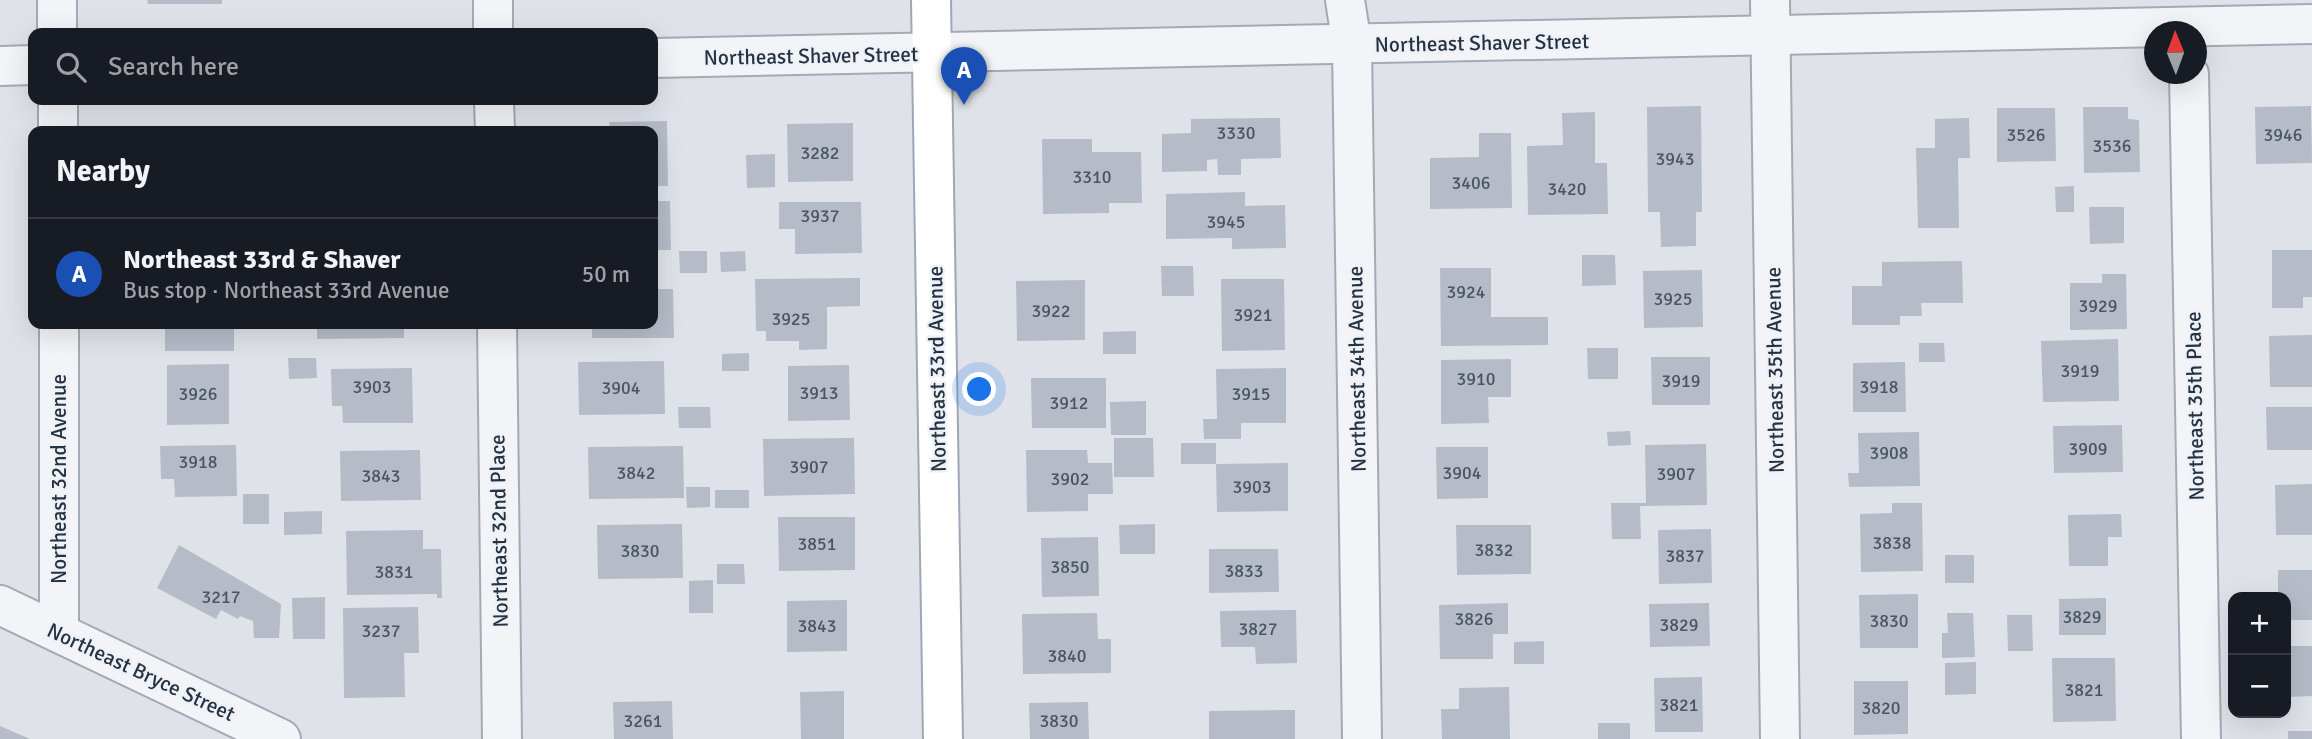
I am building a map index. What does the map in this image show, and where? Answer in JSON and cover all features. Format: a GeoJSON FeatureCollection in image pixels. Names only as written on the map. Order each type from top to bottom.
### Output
{"type":"FeatureCollection","features":[{"type":"Feature","properties":{"kind":"main road","name":"Northeast 33rd Avenue"},"geometry":{"type":"LineString","coordinates":[[931,0],[943,739]]}},
{"type":"Feature","properties":{"kind":"street"},"geometry":{"type":"LineString","coordinates":[[57,0],[57,28]]}},
{"type":"Feature","properties":{"kind":"street"},"geometry":{"type":"LineString","coordinates":[[493,0],[493,28]]}},
{"type":"Feature","properties":{"kind":"street","name":"Northeast 34th Avenue"},"geometry":{"type":"LineString","coordinates":[[1345,0],[1352,46],[1362,739]]}},
{"type":"Feature","properties":{"kind":"street","name":"Northeast Shaver Street"},"geometry":{"type":"LineString","coordinates":[[658,58],[1352,46],[1770,18],[2189,20],[2312,24]]}},
{"type":"Feature","properties":{"kind":"street","name":"Northeast 35th Avenue"},"geometry":{"type":"LineString","coordinates":[[1770,18],[1780,739]]}},
{"type":"Feature","properties":{"kind":"street"},"geometry":{"type":"LineString","coordinates":[[0,66],[28,65]]}},
{"type":"Feature","properties":{"kind":"street","name":"Northeast 35th Place"},"geometry":{"type":"LineString","coordinates":[[2189,84],[2201,739]]}},
{"type":"Feature","properties":{"kind":"street"},"geometry":{"type":"LineString","coordinates":[[58,105],[58,126]]}},
{"type":"Feature","properties":{"kind":"street"},"geometry":{"type":"LineString","coordinates":[[494,105],[495,126]]}},
{"type":"Feature","properties":{"kind":"street","name":"Northeast 32nd Avenue"},"geometry":{"type":"LineString","coordinates":[[58,329],[60,633]]}},
{"type":"Feature","properties":{"kind":"street","name":"Northeast 32nd Place"},"geometry":{"type":"LineString","coordinates":[[497,329],[502,739]]}},
{"type":"Feature","properties":{"kind":"street","name":"Northeast Bryce Street"},"geometry":{"type":"LineString","coordinates":[[0,605],[281,739]]}},
{"type":"Feature","properties":{"kind":"building"},"geometry":{"type":"Polygon","coordinates":[[[147,0],[222,0],[222,4],[148,4],[147,0]]]}},
{"type":"Feature","properties":{"kind":"building"},"geometry":{"type":"Polygon","coordinates":[[[1701,106],[1702,212],[1696,212],[1696,246],[1661,247],[1660,212],[1648,212],[1647,107],[1701,106]]]}},
{"type":"Feature","properties":{"kind":"building"},"geometry":{"type":"Polygon","coordinates":[[[2311,106],[2312,163],[2256,164],[2255,107],[2311,106]]]}},
{"type":"Feature","properties":{"kind":"building"},"geometry":{"type":"Polygon","coordinates":[[[2083,107],[2128,107],[2128,119],[2139,120],[2140,172],[2084,173],[2083,107]]]}},
{"type":"Feature","properties":{"kind":"building"},"geometry":{"type":"Polygon","coordinates":[[[1997,108],[2055,108],[2056,161],[1997,162],[1997,108]]]}},
{"type":"Feature","properties":{"kind":"building"},"geometry":{"type":"Polygon","coordinates":[[[1595,112],[1595,163],[1607,163],[1608,214],[1528,215],[1527,146],[1563,145],[1562,113],[1595,112]]]}},
{"type":"Feature","properties":{"kind":"building"},"geometry":{"type":"Polygon","coordinates":[[[1280,118],[1281,158],[1241,159],[1241,175],[1218,175],[1217,159],[1207,160],[1207,171],[1162,172],[1162,134],[1191,133],[1191,119],[1280,118]]]}},
{"type":"Feature","properties":{"kind":"building"},"geometry":{"type":"Polygon","coordinates":[[[1969,118],[1970,158],[1958,158],[1959,228],[1918,228],[1916,148],[1935,148],[1935,119],[1969,118]]]}},
{"type":"Feature","properties":{"kind":"building"},"geometry":{"type":"Polygon","coordinates":[[[667,121],[668,186],[658,186],[658,126],[609,126],[609,122],[667,121]]]}},
{"type":"Feature","properties":{"kind":"building"},"geometry":{"type":"Polygon","coordinates":[[[853,123],[853,181],[788,182],[787,124],[853,123]]]}},
{"type":"Feature","properties":{"kind":"building"},"geometry":{"type":"Polygon","coordinates":[[[1479,133],[1511,133],[1512,208],[1430,209],[1430,158],[1479,157],[1479,133]]]}},
{"type":"Feature","properties":{"kind":"building"},"geometry":{"type":"Polygon","coordinates":[[[1042,139],[1092,139],[1092,152],[1141,152],[1142,203],[1109,203],[1109,213],[1043,214],[1042,139]]]}},
{"type":"Feature","properties":{"kind":"building"},"geometry":{"type":"Polygon","coordinates":[[[775,154],[775,187],[747,188],[746,155],[775,154]]]}},
{"type":"Feature","properties":{"kind":"building"},"geometry":{"type":"Polygon","coordinates":[[[2074,186],[2074,212],[2056,212],[2055,187],[2074,186]]]}},
{"type":"Feature","properties":{"kind":"building"},"geometry":{"type":"Polygon","coordinates":[[[1245,192],[1245,206],[1285,205],[1286,248],[1232,249],[1232,238],[1166,239],[1166,194],[1245,192]]]}},
{"type":"Feature","properties":{"kind":"building"},"geometry":{"type":"Polygon","coordinates":[[[658,201],[670,201],[671,250],[658,250],[658,201]]]}},
{"type":"Feature","properties":{"kind":"building"},"geometry":{"type":"Polygon","coordinates":[[[779,202],[861,202],[862,253],[795,254],[795,229],[779,229],[779,202]]]}},
{"type":"Feature","properties":{"kind":"building"},"geometry":{"type":"Polygon","coordinates":[[[2089,207],[2124,207],[2124,243],[2090,244],[2089,207]]]}},
{"type":"Feature","properties":{"kind":"building"},"geometry":{"type":"Polygon","coordinates":[[[2272,250],[2312,250],[2312,297],[2303,297],[2303,308],[2272,308],[2272,250]]]}},
{"type":"Feature","properties":{"kind":"building"},"geometry":{"type":"Polygon","coordinates":[[[679,251],[707,251],[707,273],[680,273],[679,251]]]}},
{"type":"Feature","properties":{"kind":"building"},"geometry":{"type":"Polygon","coordinates":[[[745,251],[746,271],[721,272],[720,252],[745,251]]]}},
{"type":"Feature","properties":{"kind":"building"},"geometry":{"type":"Polygon","coordinates":[[[1582,255],[1615,255],[1616,285],[1582,286],[1582,255]]]}},
{"type":"Feature","properties":{"kind":"building"},"geometry":{"type":"Polygon","coordinates":[[[1962,261],[1963,303],[1921,303],[1922,316],[1900,316],[1900,325],[1852,325],[1852,286],[1882,286],[1882,262],[1962,261]]]}},
{"type":"Feature","properties":{"kind":"building"},"geometry":{"type":"Polygon","coordinates":[[[1161,266],[1193,266],[1194,296],[1162,296],[1161,266]]]}},
{"type":"Feature","properties":{"kind":"building"},"geometry":{"type":"Polygon","coordinates":[[[1440,268],[1491,268],[1491,317],[1548,317],[1548,345],[1441,346],[1440,268]]]}},
{"type":"Feature","properties":{"kind":"building"},"geometry":{"type":"Polygon","coordinates":[[[1702,270],[1703,327],[1644,328],[1643,271],[1702,270]]]}},
{"type":"Feature","properties":{"kind":"building"},"geometry":{"type":"Polygon","coordinates":[[[2102,274],[2126,274],[2127,329],[2070,330],[2070,283],[2102,283],[2102,274]]]}},
{"type":"Feature","properties":{"kind":"building"},"geometry":{"type":"Polygon","coordinates":[[[860,278],[860,306],[827,307],[827,349],[799,350],[799,341],[766,341],[766,331],[756,331],[755,279],[860,278]]]}},
{"type":"Feature","properties":{"kind":"building"},"geometry":{"type":"Polygon","coordinates":[[[1221,279],[1284,279],[1285,350],[1222,351],[1221,279]]]}},
{"type":"Feature","properties":{"kind":"building"},"geometry":{"type":"Polygon","coordinates":[[[1085,280],[1085,340],[1017,341],[1016,281],[1085,280]]]}},
{"type":"Feature","properties":{"kind":"building"},"geometry":{"type":"Polygon","coordinates":[[[658,289],[673,289],[674,338],[592,338],[592,329],[658,329],[658,289]]]}},
{"type":"Feature","properties":{"kind":"building"},"geometry":{"type":"Polygon","coordinates":[[[165,329],[234,329],[234,351],[165,351],[165,329]]]}},
{"type":"Feature","properties":{"kind":"building"},"geometry":{"type":"Polygon","coordinates":[[[317,329],[404,329],[404,338],[317,339],[317,329]]]}},
{"type":"Feature","properties":{"kind":"building"},"geometry":{"type":"Polygon","coordinates":[[[1136,331],[1136,354],[1103,354],[1103,332],[1136,331]]]}},
{"type":"Feature","properties":{"kind":"building"},"geometry":{"type":"Polygon","coordinates":[[[2312,335],[2312,387],[2270,387],[2269,336],[2312,335]]]}},
{"type":"Feature","properties":{"kind":"building"},"geometry":{"type":"Polygon","coordinates":[[[2118,339],[2119,401],[2043,402],[2041,341],[2118,339]]]}},
{"type":"Feature","properties":{"kind":"building"},"geometry":{"type":"Polygon","coordinates":[[[1919,343],[1944,343],[1945,362],[1919,362],[1919,343]]]}},
{"type":"Feature","properties":{"kind":"building"},"geometry":{"type":"Polygon","coordinates":[[[1587,348],[1618,348],[1618,379],[1588,379],[1587,348]]]}},
{"type":"Feature","properties":{"kind":"building"},"geometry":{"type":"Polygon","coordinates":[[[749,353],[749,371],[722,371],[722,354],[749,353]]]}},
{"type":"Feature","properties":{"kind":"building"},"geometry":{"type":"Polygon","coordinates":[[[1651,357],[1710,357],[1710,405],[1652,405],[1651,357]]]}},
{"type":"Feature","properties":{"kind":"building"},"geometry":{"type":"Polygon","coordinates":[[[288,358],[316,358],[317,378],[289,379],[288,358]]]}},
{"type":"Feature","properties":{"kind":"building"},"geometry":{"type":"Polygon","coordinates":[[[1511,359],[1511,397],[1488,397],[1489,423],[1441,424],[1441,360],[1511,359]]]}},
{"type":"Feature","properties":{"kind":"building"},"geometry":{"type":"Polygon","coordinates":[[[664,361],[665,414],[579,415],[578,362],[664,361]]]}},
{"type":"Feature","properties":{"kind":"building"},"geometry":{"type":"Polygon","coordinates":[[[1905,362],[1906,412],[1853,412],[1853,363],[1905,362]]]}},
{"type":"Feature","properties":{"kind":"building"},"geometry":{"type":"Polygon","coordinates":[[[229,364],[229,424],[167,425],[167,365],[229,364]]]}},
{"type":"Feature","properties":{"kind":"building"},"geometry":{"type":"Polygon","coordinates":[[[849,365],[850,420],[788,421],[788,366],[849,365]]]}},
{"type":"Feature","properties":{"kind":"building"},"geometry":{"type":"Polygon","coordinates":[[[412,368],[413,423],[343,423],[342,406],[332,406],[331,369],[412,368]]]}},
{"type":"Feature","properties":{"kind":"building"},"geometry":{"type":"Polygon","coordinates":[[[1286,368],[1286,423],[1241,423],[1241,439],[1204,439],[1203,419],[1217,419],[1216,369],[1286,368]]]}},
{"type":"Feature","properties":{"kind":"building"},"geometry":{"type":"Polygon","coordinates":[[[1031,378],[1106,378],[1106,428],[1032,428],[1031,378]]]}},
{"type":"Feature","properties":{"kind":"building"},"geometry":{"type":"Polygon","coordinates":[[[1146,401],[1146,435],[1111,435],[1110,402],[1146,401]]]}},
{"type":"Feature","properties":{"kind":"building"},"geometry":{"type":"Polygon","coordinates":[[[678,407],[710,407],[711,428],[679,428],[678,407]]]}},
{"type":"Feature","properties":{"kind":"building"},"geometry":{"type":"Polygon","coordinates":[[[2266,407],[2312,407],[2312,450],[2267,450],[2266,407]]]}},
{"type":"Feature","properties":{"kind":"building"},"geometry":{"type":"Polygon","coordinates":[[[2122,425],[2123,472],[2054,473],[2053,426],[2122,425]]]}},
{"type":"Feature","properties":{"kind":"building"},"geometry":{"type":"Polygon","coordinates":[[[1630,431],[1631,445],[1608,446],[1607,432],[1630,431]]]}},
{"type":"Feature","properties":{"kind":"building"},"geometry":{"type":"Polygon","coordinates":[[[1919,432],[1920,486],[1849,487],[1848,473],[1859,473],[1858,433],[1919,432]]]}},
{"type":"Feature","properties":{"kind":"building"},"geometry":{"type":"Polygon","coordinates":[[[854,438],[855,494],[764,496],[763,439],[854,438]]]}},
{"type":"Feature","properties":{"kind":"building"},"geometry":{"type":"Polygon","coordinates":[[[1114,438],[1153,438],[1154,477],[1114,477],[1114,438]]]}},
{"type":"Feature","properties":{"kind":"building"},"geometry":{"type":"Polygon","coordinates":[[[1181,443],[1216,443],[1216,464],[1181,464],[1181,443]]]}},
{"type":"Feature","properties":{"kind":"building"},"geometry":{"type":"Polygon","coordinates":[[[1706,444],[1707,505],[1640,506],[1641,539],[1612,539],[1611,503],[1646,503],[1645,445],[1706,444]]]}},
{"type":"Feature","properties":{"kind":"building"},"geometry":{"type":"Polygon","coordinates":[[[236,445],[237,496],[175,497],[174,479],[161,479],[160,446],[236,445]]]}},
{"type":"Feature","properties":{"kind":"building"},"geometry":{"type":"Polygon","coordinates":[[[683,446],[684,498],[589,499],[588,447],[683,446]]]}},
{"type":"Feature","properties":{"kind":"building"},"geometry":{"type":"Polygon","coordinates":[[[1436,447],[1488,447],[1488,498],[1437,499],[1436,447]]]}},
{"type":"Feature","properties":{"kind":"building"},"geometry":{"type":"Polygon","coordinates":[[[420,450],[421,500],[341,501],[340,451],[420,450]]]}},
{"type":"Feature","properties":{"kind":"building"},"geometry":{"type":"Polygon","coordinates":[[[1026,450],[1087,450],[1088,463],[1112,463],[1113,494],[1088,494],[1088,511],[1027,512],[1026,450]]]}},
{"type":"Feature","properties":{"kind":"building"},"geometry":{"type":"Polygon","coordinates":[[[1288,463],[1288,511],[1217,512],[1216,464],[1288,463]]]}},
{"type":"Feature","properties":{"kind":"building"},"geometry":{"type":"Polygon","coordinates":[[[2312,484],[2312,535],[2276,535],[2275,485],[2312,484]]]}},
{"type":"Feature","properties":{"kind":"building"},"geometry":{"type":"Polygon","coordinates":[[[686,487],[710,487],[710,507],[687,508],[686,487]]]}},
{"type":"Feature","properties":{"kind":"building"},"geometry":{"type":"Polygon","coordinates":[[[715,490],[749,490],[749,508],[715,508],[715,490]]]}},
{"type":"Feature","properties":{"kind":"building"},"geometry":{"type":"Polygon","coordinates":[[[243,494],[269,494],[269,524],[243,524],[243,494]]]}},
{"type":"Feature","properties":{"kind":"building"},"geometry":{"type":"Polygon","coordinates":[[[1892,503],[1922,503],[1923,571],[1861,572],[1860,514],[1892,513],[1892,503]]]}},
{"type":"Feature","properties":{"kind":"building"},"geometry":{"type":"Polygon","coordinates":[[[322,511],[322,534],[284,535],[284,512],[322,511]]]}},
{"type":"Feature","properties":{"kind":"building"},"geometry":{"type":"Polygon","coordinates":[[[2121,514],[2122,537],[2108,537],[2108,566],[2069,566],[2068,515],[2121,514]]]}},
{"type":"Feature","properties":{"kind":"building"},"geometry":{"type":"Polygon","coordinates":[[[778,517],[855,517],[855,570],[779,571],[778,517]]]}},
{"type":"Feature","properties":{"kind":"building"},"geometry":{"type":"Polygon","coordinates":[[[682,524],[683,578],[598,579],[597,525],[682,524]]]}},
{"type":"Feature","properties":{"kind":"building"},"geometry":{"type":"Polygon","coordinates":[[[1155,524],[1155,554],[1120,554],[1119,525],[1155,524]]]}},
{"type":"Feature","properties":{"kind":"building"},"geometry":{"type":"Polygon","coordinates":[[[1456,525],[1531,525],[1531,574],[1457,575],[1456,525]]]}},
{"type":"Feature","properties":{"kind":"building"},"geometry":{"type":"Polygon","coordinates":[[[1711,529],[1712,583],[1659,584],[1658,530],[1711,529]]]}},
{"type":"Feature","properties":{"kind":"building"},"geometry":{"type":"Polygon","coordinates":[[[423,530],[423,549],[441,549],[442,598],[437,598],[437,594],[347,595],[346,531],[423,530]]]}},
{"type":"Feature","properties":{"kind":"building"},"geometry":{"type":"Polygon","coordinates":[[[1098,537],[1099,596],[1042,597],[1041,538],[1098,537]]]}},
{"type":"Feature","properties":{"kind":"building"},"geometry":{"type":"Polygon","coordinates":[[[179,545],[281,604],[279,638],[254,638],[253,621],[240,616],[238,619],[221,610],[216,619],[157,588],[179,545]]]}},
{"type":"Feature","properties":{"kind":"building"},"geometry":{"type":"Polygon","coordinates":[[[1209,549],[1278,549],[1279,592],[1209,593],[1209,549]]]}},
{"type":"Feature","properties":{"kind":"building"},"geometry":{"type":"Polygon","coordinates":[[[1945,555],[1974,555],[1974,583],[1945,583],[1945,555]]]}},
{"type":"Feature","properties":{"kind":"building"},"geometry":{"type":"Polygon","coordinates":[[[717,564],[744,564],[745,584],[717,584],[717,564]]]}},
{"type":"Feature","properties":{"kind":"building"},"geometry":{"type":"Polygon","coordinates":[[[2278,570],[2312,570],[2312,620],[2291,620],[2291,592],[2278,592],[2278,570]]]}},
{"type":"Feature","properties":{"kind":"building"},"geometry":{"type":"Polygon","coordinates":[[[713,580],[713,613],[689,613],[689,581],[713,580]]]}},
{"type":"Feature","properties":{"kind":"building"},"geometry":{"type":"Polygon","coordinates":[[[1918,594],[1918,648],[1860,648],[1859,595],[1918,594]]]}},
{"type":"Feature","properties":{"kind":"building"},"geometry":{"type":"Polygon","coordinates":[[[325,597],[325,639],[293,639],[292,598],[325,597]]]}},
{"type":"Feature","properties":{"kind":"building"},"geometry":{"type":"Polygon","coordinates":[[[2106,598],[2106,635],[2059,635],[2059,599],[2106,598]]]}},
{"type":"Feature","properties":{"kind":"building"},"geometry":{"type":"Polygon","coordinates":[[[847,600],[847,651],[787,652],[787,601],[847,600]]]}},
{"type":"Feature","properties":{"kind":"building"},"geometry":{"type":"Polygon","coordinates":[[[1508,603],[1508,634],[1493,634],[1493,659],[1440,659],[1439,605],[1508,603]]]}},
{"type":"Feature","properties":{"kind":"building"},"geometry":{"type":"Polygon","coordinates":[[[1709,603],[1710,646],[1650,647],[1649,604],[1709,603]]]}},
{"type":"Feature","properties":{"kind":"building"},"geometry":{"type":"Polygon","coordinates":[[[418,607],[419,653],[404,653],[405,697],[344,698],[343,608],[418,607]]]}},
{"type":"Feature","properties":{"kind":"building"},"geometry":{"type":"Polygon","coordinates":[[[1296,610],[1297,663],[1256,664],[1255,647],[1221,647],[1220,611],[1296,610]]]}},
{"type":"Feature","properties":{"kind":"building"},"geometry":{"type":"Polygon","coordinates":[[[1097,613],[1098,639],[1111,639],[1111,673],[1023,674],[1022,614],[1097,613]]]}},
{"type":"Feature","properties":{"kind":"building"},"geometry":{"type":"Polygon","coordinates":[[[1947,613],[1973,613],[1975,657],[1942,658],[1942,633],[1948,633],[1947,613]]]}},
{"type":"Feature","properties":{"kind":"building"},"geometry":{"type":"Polygon","coordinates":[[[2007,615],[2032,615],[2033,651],[2008,651],[2007,615]]]}},
{"type":"Feature","properties":{"kind":"building"},"geometry":{"type":"Polygon","coordinates":[[[1544,641],[1544,664],[1514,664],[1514,642],[1544,641]]]}},
{"type":"Feature","properties":{"kind":"building"},"geometry":{"type":"Polygon","coordinates":[[[2291,646],[2312,646],[2312,696],[2291,697],[2291,646]]]}},
{"type":"Feature","properties":{"kind":"building"},"geometry":{"type":"Polygon","coordinates":[[[2052,658],[2115,658],[2116,721],[2053,722],[2052,658]]]}},
{"type":"Feature","properties":{"kind":"building"},"geometry":{"type":"Polygon","coordinates":[[[1976,662],[1976,694],[1945,695],[1945,663],[1976,662]]]}},
{"type":"Feature","properties":{"kind":"building"},"geometry":{"type":"Polygon","coordinates":[[[1702,677],[1703,732],[1655,732],[1654,678],[1702,677]]]}},
{"type":"Feature","properties":{"kind":"building"},"geometry":{"type":"Polygon","coordinates":[[[1854,681],[1908,681],[1908,734],[1854,735],[1854,681]]]}},
{"type":"Feature","properties":{"kind":"building"},"geometry":{"type":"Polygon","coordinates":[[[1509,687],[1510,739],[1442,739],[1441,709],[1459,709],[1459,688],[1509,687]]]}},
{"type":"Feature","properties":{"kind":"building"},"geometry":{"type":"Polygon","coordinates":[[[844,691],[844,739],[801,739],[800,692],[844,691]]]}},
{"type":"Feature","properties":{"kind":"building"},"geometry":{"type":"Polygon","coordinates":[[[672,701],[673,739],[614,739],[613,702],[672,701]]]}},
{"type":"Feature","properties":{"kind":"building"},"geometry":{"type":"Polygon","coordinates":[[[1088,702],[1089,739],[1030,739],[1029,703],[1088,702]]]}},
{"type":"Feature","properties":{"kind":"building"},"geometry":{"type":"Polygon","coordinates":[[[1295,710],[1295,739],[1209,739],[1209,711],[1295,710]]]}},
{"type":"Feature","properties":{"kind":"building"},"geometry":{"type":"Polygon","coordinates":[[[1598,723],[1630,723],[1630,739],[1598,739],[1598,723]]]}},
{"type":"Feature","properties":{"kind":"building"},"geometry":{"type":"Polygon","coordinates":[[[0,726],[30,739],[0,739],[0,726]]]}},
{"type":"Feature","properties":{"kind":"building"},"geometry":{"type":"Polygon","coordinates":[[[2288,731],[2312,731],[2312,739],[2288,739],[2288,731]]]}},
{"type":"Feature","properties":{"kind":"place","name":"Northeast 33rd & Shaver"},"geometry":{"type":"Point","coordinates":[964,105]}}]}
